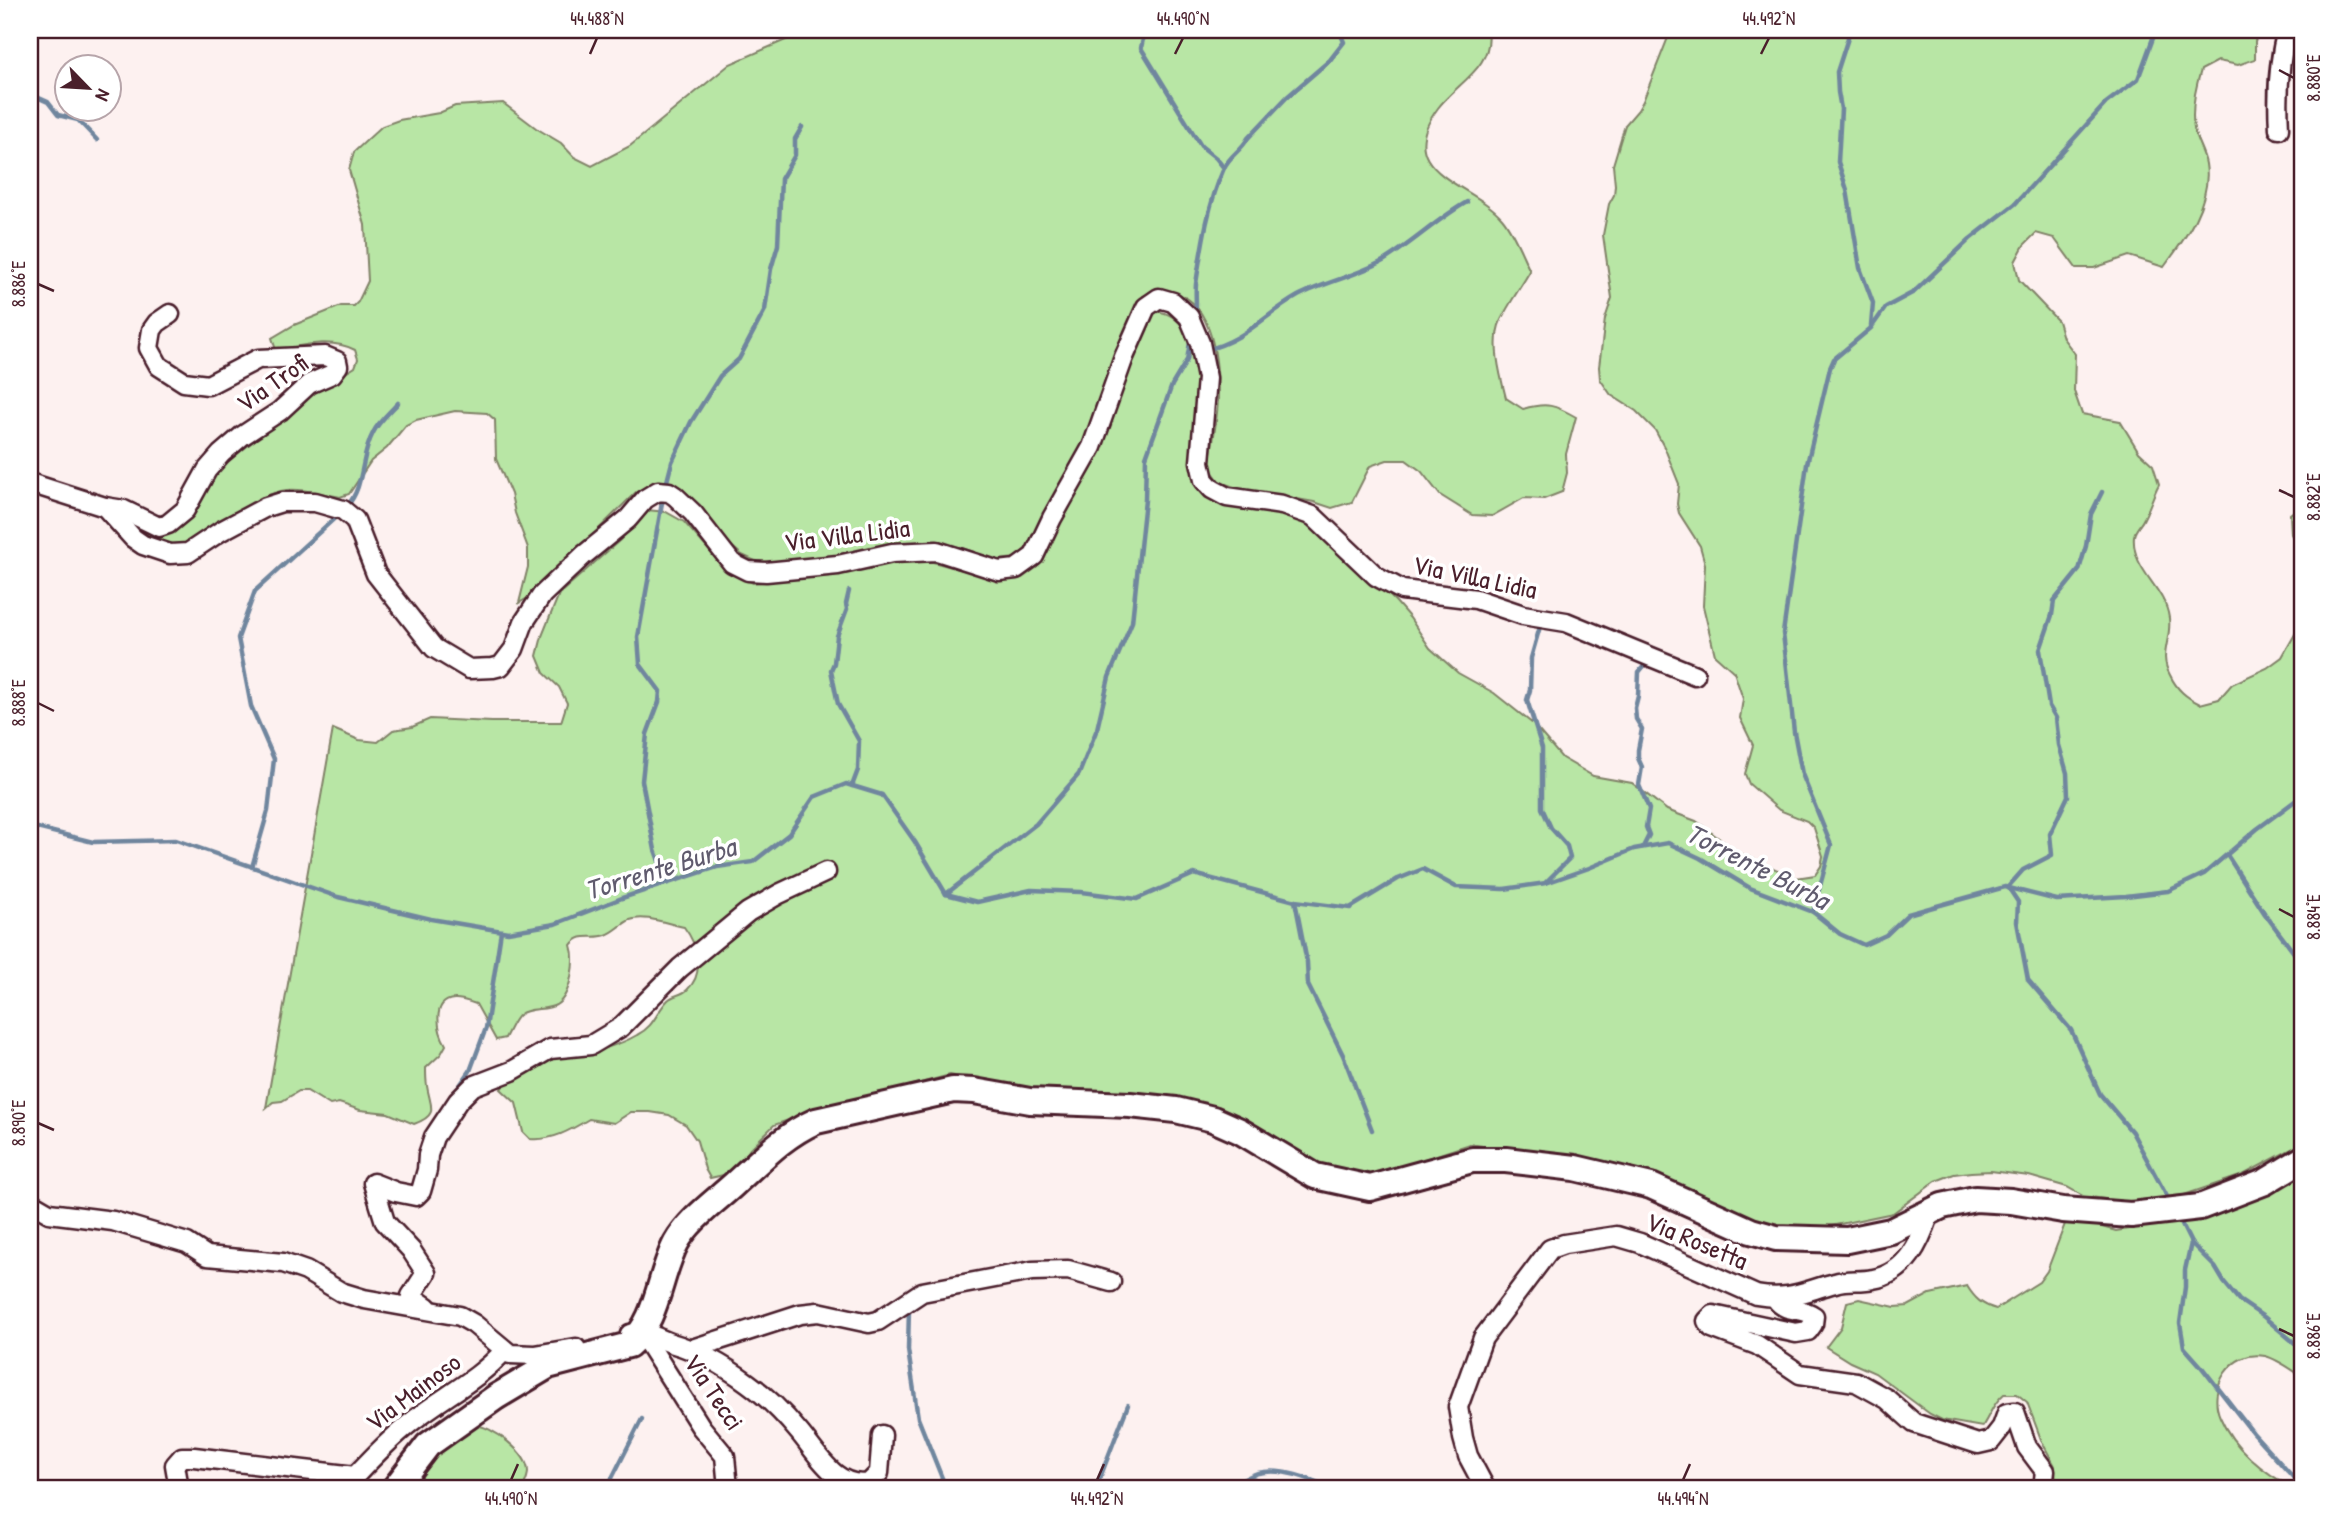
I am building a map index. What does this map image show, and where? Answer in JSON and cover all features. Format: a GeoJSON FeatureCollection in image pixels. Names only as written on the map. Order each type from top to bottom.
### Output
{"type":"FeatureCollection","features":[{"type":"Feature","properties":{"kind":"street"},"geometry":{"type":"LineString","coordinates":[[2278,129],[2279,61],[2287,30]]}},
{"type":"Feature","properties":{"kind":"street","name":"Via Villa Lidia"},"geometry":{"type":"LineString","coordinates":[[105,507],[133,538],[143,545],[161,553],[179,555],[188,553],[221,531],[266,507],[282,502],[315,502],[343,510],[355,520],[376,574],[434,648],[469,669],[501,666],[514,649],[524,622],[542,595],[584,555],[628,519],[645,499],[658,491],[675,496],[732,562],[748,571],[766,572],[838,565],[892,553],[937,551],[999,571],[1016,569],[1034,556],[1092,447],[1124,357],[1146,307],[1159,298],[1173,302],[1189,317],[1200,343],[1207,379],[1200,462],[1204,480],[1212,489],[1227,497],[1282,505],[1313,516],[1376,576],[1402,590],[1476,598],[1523,615],[1566,622],[1695,675]]}},
{"type":"Feature","properties":{"kind":"street","name":"Via Trofi"},"geometry":{"type":"LineString","coordinates":[[105,507],[124,510],[159,527],[168,524],[185,510],[207,470],[222,454],[242,436],[280,411],[309,384],[332,374],[338,366],[337,361],[325,356],[258,359],[208,385],[184,382],[159,366],[149,348],[152,330],[170,314]]}},
{"type":"Feature","properties":{"kind":"street"},"geometry":{"type":"LineString","coordinates":[[30,483],[105,507]]}},
{"type":"Feature","properties":{"kind":"street"},"geometry":{"type":"LineString","coordinates":[[433,1311],[412,1299],[411,1296],[426,1273],[411,1250],[385,1222],[373,1183],[416,1196],[421,1191],[428,1170],[428,1155],[434,1137],[458,1101],[472,1086],[512,1072],[550,1049],[591,1045],[610,1035],[680,968],[748,912],[827,872]]}},
{"type":"Feature","properties":{"kind":"street"},"geometry":{"type":"LineString","coordinates":[[395,1488],[428,1445],[496,1397],[548,1366],[629,1345],[641,1332],[676,1243],[701,1213],[778,1143],[816,1121],[954,1090],[1030,1101],[1130,1105],[1176,1110],[1213,1119],[1240,1131],[1315,1176],[1370,1188],[1472,1160],[1506,1160],[1575,1168],[1651,1186],[1751,1231],[1776,1238],[1847,1240],[1892,1231],[1958,1202],[1975,1199],[2011,1201],[2063,1210],[2131,1214],[2200,1207],[2265,1182],[2303,1159]]}},
{"type":"Feature","properties":{"kind":"street"},"geometry":{"type":"LineString","coordinates":[[30,1202],[49,1213],[113,1221],[187,1243],[207,1256],[283,1263],[306,1271],[341,1292],[352,1295],[460,1316],[495,1340],[504,1351],[519,1356],[579,1347],[641,1332],[692,1349],[750,1384],[800,1433],[814,1454],[851,1483],[869,1483],[880,1473],[882,1435]]}},
{"type":"Feature","properties":{"kind":"street"},"geometry":{"type":"LineString","coordinates":[[1776,1299],[1838,1282],[1887,1276],[1906,1262],[1921,1240],[1930,1213]]}},
{"type":"Feature","properties":{"kind":"street","name":"Via Rosetta"},"geometry":{"type":"LineString","coordinates":[[1485,1488],[1468,1456],[1458,1407],[1483,1338],[1550,1249],[1564,1244],[1616,1236],[1640,1243],[1756,1295],[1776,1299],[1781,1306],[1793,1311],[1810,1312],[1814,1316],[1813,1324],[1808,1331],[1796,1333],[1713,1315],[1707,1321],[1712,1328],[1757,1345],[1800,1374],[1856,1382],[1887,1399],[1914,1423],[1978,1444],[1991,1441],[2002,1427],[2007,1413],[2015,1412],[2027,1447],[2045,1471],[2043,1488]]}},
{"type":"Feature","properties":{"kind":"street"},"geometry":{"type":"LineString","coordinates":[[692,1349],[800,1314],[818,1312],[869,1322],[878,1321],[922,1292],[1032,1271],[1068,1270],[1111,1282]]}},
{"type":"Feature","properties":{"kind":"street","name":"Via Tecci"},"geometry":{"type":"LineString","coordinates":[[641,1332],[701,1427],[725,1456],[729,1488]]}},
{"type":"Feature","properties":{"kind":"street","name":"Via Mainoso"},"geometry":{"type":"LineString","coordinates":[[178,1488],[175,1465],[182,1457],[355,1476],[415,1419],[484,1371],[504,1351]]}},
{"type":"Feature","properties":{"kind":"green space"},"geometry":{"type":"Polygon","coordinates":[[[809,30],[1488,30],[1486,54],[1473,73],[1438,108],[1426,130],[1424,147],[1429,162],[1441,174],[1489,206],[1502,218],[1530,271],[1501,320],[1497,338],[1498,359],[1506,398],[1523,409],[1551,406],[1576,417],[1566,454],[1567,473],[1562,492],[1544,499],[1524,498],[1492,516],[1472,515],[1440,495],[1421,471],[1406,460],[1387,460],[1370,466],[1352,502],[1332,508],[1314,502],[1240,489],[1220,482],[1209,467],[1218,396],[1211,338],[1205,320],[1195,306],[1182,296],[1165,292],[1143,296],[1083,451],[1031,543],[1017,558],[997,560],[956,546],[919,542],[836,558],[764,565],[742,555],[722,538],[682,491],[653,483],[636,492],[531,596],[519,603],[528,567],[528,548],[511,494],[496,459],[495,420],[487,413],[455,411],[406,425],[387,448],[371,461],[349,494],[340,497],[288,490],[268,495],[199,538],[180,546],[158,543],[140,530],[136,524],[155,534],[174,532],[187,520],[216,471],[315,392],[355,367],[358,359],[355,350],[346,346],[326,343],[276,350],[272,338],[294,325],[341,306],[354,306],[358,302],[368,281],[365,225],[349,170],[354,152],[382,126],[439,113],[455,106],[503,103],[561,143],[574,157],[592,166],[630,146],[730,64],[809,30]]]}},
{"type":"Feature","properties":{"kind":"green space"},"geometry":{"type":"Polygon","coordinates":[[[1671,30],[2261,30],[2255,41],[2255,59],[2238,65],[2218,61],[2201,70],[2194,99],[2193,122],[2206,164],[2205,192],[2188,232],[2164,267],[2129,256],[2094,268],[2076,268],[2054,238],[2036,233],[2024,245],[2015,262],[2019,280],[2058,321],[2063,338],[2075,354],[2074,391],[2082,414],[2120,421],[2139,452],[2153,465],[2159,484],[2134,536],[2134,548],[2143,569],[2166,607],[2169,626],[2165,660],[2179,689],[2200,704],[2219,699],[2232,684],[2267,668],[2282,657],[2303,620],[2303,1143],[2243,1175],[2184,1195],[2127,1202],[2083,1196],[2067,1187],[2029,1176],[1991,1171],[1971,1172],[1954,1174],[1936,1181],[1893,1213],[1816,1229],[1772,1232],[1578,1161],[1470,1144],[1385,1172],[1355,1175],[1316,1165],[1229,1114],[1027,1091],[950,1075],[808,1113],[774,1125],[750,1149],[736,1169],[728,1174],[710,1178],[697,1141],[686,1125],[669,1115],[631,1112],[614,1123],[589,1119],[554,1136],[530,1139],[523,1132],[516,1103],[501,1089],[514,1075],[551,1057],[602,1049],[633,1037],[652,1023],[668,1000],[685,992],[693,983],[698,967],[696,950],[684,927],[643,918],[630,920],[606,935],[583,937],[575,941],[571,945],[573,959],[569,986],[561,1000],[552,1007],[519,1015],[505,1038],[496,1040],[476,1004],[457,999],[442,1005],[438,1018],[446,1045],[441,1054],[426,1068],[431,1109],[422,1121],[414,1124],[388,1113],[360,1110],[339,1103],[330,1105],[307,1091],[299,1091],[282,1101],[273,1102],[266,1108],[333,729],[359,740],[378,742],[393,730],[412,727],[430,719],[561,722],[567,703],[559,687],[544,673],[537,656],[559,594],[620,540],[647,510],[666,512],[684,522],[727,571],[753,583],[832,575],[891,561],[933,562],[997,579],[1022,578],[1037,567],[1076,488],[1137,338],[1152,311],[1172,317],[1186,332],[1194,353],[1199,407],[1195,477],[1311,522],[1337,543],[1396,602],[1430,648],[1458,673],[1494,693],[1533,724],[1562,758],[1593,776],[1632,783],[1667,810],[1696,821],[1737,852],[1796,878],[1815,875],[1823,856],[1814,828],[1807,821],[1779,810],[1749,784],[1745,774],[1753,745],[1740,718],[1743,699],[1734,672],[1715,655],[1703,606],[1705,564],[1700,546],[1679,513],[1679,484],[1665,449],[1655,430],[1636,411],[1611,395],[1600,379],[1605,319],[1612,298],[1603,235],[1609,204],[1614,195],[1613,165],[1625,125],[1643,101],[1671,30]]]}},
{"type":"Feature","properties":{"kind":"green space"},"geometry":{"type":"Polygon","coordinates":[[[2303,504],[2303,557],[2291,534],[2290,514],[2303,504]]]}},
{"type":"Feature","properties":{"kind":"green space"},"geometry":{"type":"Polygon","coordinates":[[[2303,1171],[2303,1377],[2275,1360],[2253,1355],[2232,1365],[2225,1373],[2217,1394],[2220,1417],[2241,1449],[2271,1475],[2293,1488],[2056,1488],[2055,1466],[2042,1442],[2027,1402],[2017,1394],[2004,1394],[1994,1405],[1982,1427],[1942,1420],[1875,1373],[1826,1347],[1841,1327],[1847,1302],[1859,1299],[1895,1307],[1908,1306],[1930,1294],[1967,1286],[1979,1301],[1996,1309],[2039,1282],[2047,1271],[2065,1224],[2091,1224],[2116,1231],[2210,1216],[2267,1195],[2303,1171]]]}},
{"type":"Feature","properties":{"kind":"green space"},"geometry":{"type":"Polygon","coordinates":[[[474,1425],[499,1435],[522,1457],[528,1472],[523,1488],[398,1488],[417,1463],[474,1425]]]}},
{"type":"Feature","properties":{"kind":"waterway"},"geometry":{"type":"LineString","coordinates":[[1145,30],[1141,48],[1201,146],[1224,168]]}},
{"type":"Feature","properties":{"kind":"waterway"},"geometry":{"type":"LineString","coordinates":[[1195,317],[1196,284],[1203,240],[1224,168],[1287,97],[1330,60],[1344,42],[1339,30]]}},
{"type":"Feature","properties":{"kind":"waterway"},"geometry":{"type":"LineString","coordinates":[[1847,30],[1848,38],[1837,72],[1841,109],[1838,162],[1847,190],[1860,268],[1873,303],[1871,326]]}},
{"type":"Feature","properties":{"kind":"waterway"},"geometry":{"type":"LineString","coordinates":[[1813,912],[1831,845],[1802,774],[1794,732],[1783,633],[1807,464],[1830,368],[1834,359],[1871,328],[1886,307],[1914,292],[1970,239],[2015,204],[2106,103],[2138,79],[2156,30]]}},
{"type":"Feature","properties":{"kind":"waterway"},"geometry":{"type":"LineString","coordinates":[[30,94],[48,102],[58,115],[78,120],[97,140]]}},
{"type":"Feature","properties":{"kind":"waterway"},"geometry":{"type":"LineString","coordinates":[[665,489],[672,462],[691,422],[720,376],[739,359],[765,310],[771,269],[778,245],[781,179],[795,155],[795,139],[802,127]]}},
{"type":"Feature","properties":{"kind":"waterway"},"geometry":{"type":"LineString","coordinates":[[1205,350],[1243,334],[1298,296],[1383,261],[1467,202]]}},
{"type":"Feature","properties":{"kind":"waterway"},"geometry":{"type":"LineString","coordinates":[[946,894],[1036,824],[1079,774],[1097,729],[1109,677],[1132,622],[1145,500],[1146,457],[1172,385],[1187,360],[1191,336]]}},
{"type":"Feature","properties":{"kind":"waterway"},"geometry":{"type":"LineString","coordinates":[[347,506],[357,490],[373,433],[398,403]]}},
{"type":"Feature","properties":{"kind":"waterway"},"geometry":{"type":"LineString","coordinates":[[2102,492],[2091,514],[2079,570],[2054,601],[2040,650],[2049,706],[2056,718],[2059,745],[2067,773],[2068,796],[2050,834],[2052,855],[2023,870],[2008,887],[2018,902],[2017,922],[2028,980],[2071,1030],[2100,1094],[2132,1132],[2170,1202]]}},
{"type":"Feature","properties":{"kind":"waterway"},"geometry":{"type":"LineString","coordinates":[[663,497],[638,637],[640,664],[660,691],[659,702],[647,734],[642,781],[655,850],[667,883]]}},
{"type":"Feature","properties":{"kind":"waterway"},"geometry":{"type":"LineString","coordinates":[[252,867],[268,811],[274,759],[251,706],[238,638],[255,591],[338,515]]}},
{"type":"Feature","properties":{"kind":"waterway"},"geometry":{"type":"LineString","coordinates":[[849,591],[831,670],[838,704],[859,741],[858,770],[852,786]]}},
{"type":"Feature","properties":{"kind":"waterway"},"geometry":{"type":"LineString","coordinates":[[1541,623],[1531,658],[1527,700],[1542,748],[1542,808],[1551,828],[1567,846],[1570,858],[1546,882]]}},
{"type":"Feature","properties":{"kind":"waterway"},"geometry":{"type":"LineString","coordinates":[[1643,847],[1649,835],[1646,827],[1649,809],[1639,785],[1642,767],[1638,750],[1642,729],[1636,719],[1635,708],[1639,672],[1648,661]]}},
{"type":"Feature","properties":{"kind":"waterway","name":"Torrente Burba"},"geometry":{"type":"LineString","coordinates":[[30,821],[37,828],[93,842],[176,840],[338,897],[431,919],[508,932],[555,924],[622,898],[717,867],[753,862],[789,834],[814,797],[846,784],[882,795],[915,842],[946,894],[977,902],[1031,890],[1081,892],[1137,899],[1194,874],[1295,901],[1350,908],[1398,879],[1423,869],[1456,887],[1504,889],[1546,883],[1634,849],[1668,843],[1700,858],[1750,888],[1813,912],[1840,934],[1864,945],[1886,935],[1908,914],[2005,887],[2057,900],[2168,891],[2204,874],[2257,829],[2303,795]]}},
{"type":"Feature","properties":{"kind":"waterway"},"geometry":{"type":"LineString","coordinates":[[2227,855],[2265,914],[2303,965]]}},
{"type":"Feature","properties":{"kind":"waterway"},"geometry":{"type":"LineString","coordinates":[[1295,901],[1307,962],[1308,985],[1343,1055],[1372,1130]]}},
{"type":"Feature","properties":{"kind":"waterway"},"geometry":{"type":"LineString","coordinates":[[453,1095],[470,1071],[486,1028],[501,931]]}},
{"type":"Feature","properties":{"kind":"waterway"},"geometry":{"type":"LineString","coordinates":[[2179,1219],[2191,1243],[2185,1270],[2180,1323],[2184,1347],[2253,1433],[2303,1488]]}},
{"type":"Feature","properties":{"kind":"waterway"},"geometry":{"type":"LineString","coordinates":[[2191,1243],[2215,1267],[2239,1300],[2303,1350]]}},
{"type":"Feature","properties":{"kind":"waterway"},"geometry":{"type":"LineString","coordinates":[[909,1308],[908,1350],[918,1418],[946,1488]]}},
{"type":"Feature","properties":{"kind":"waterway"},"geometry":{"type":"LineString","coordinates":[[1096,1488],[1128,1405]]}},
{"type":"Feature","properties":{"kind":"waterway"},"geometry":{"type":"LineString","coordinates":[[612,1488],[610,1482],[642,1419]]}},
{"type":"Feature","properties":{"kind":"waterway"},"geometry":{"type":"LineString","coordinates":[[1227,1488],[1250,1476],[1267,1472],[1296,1475],[1331,1488]]}}]}
